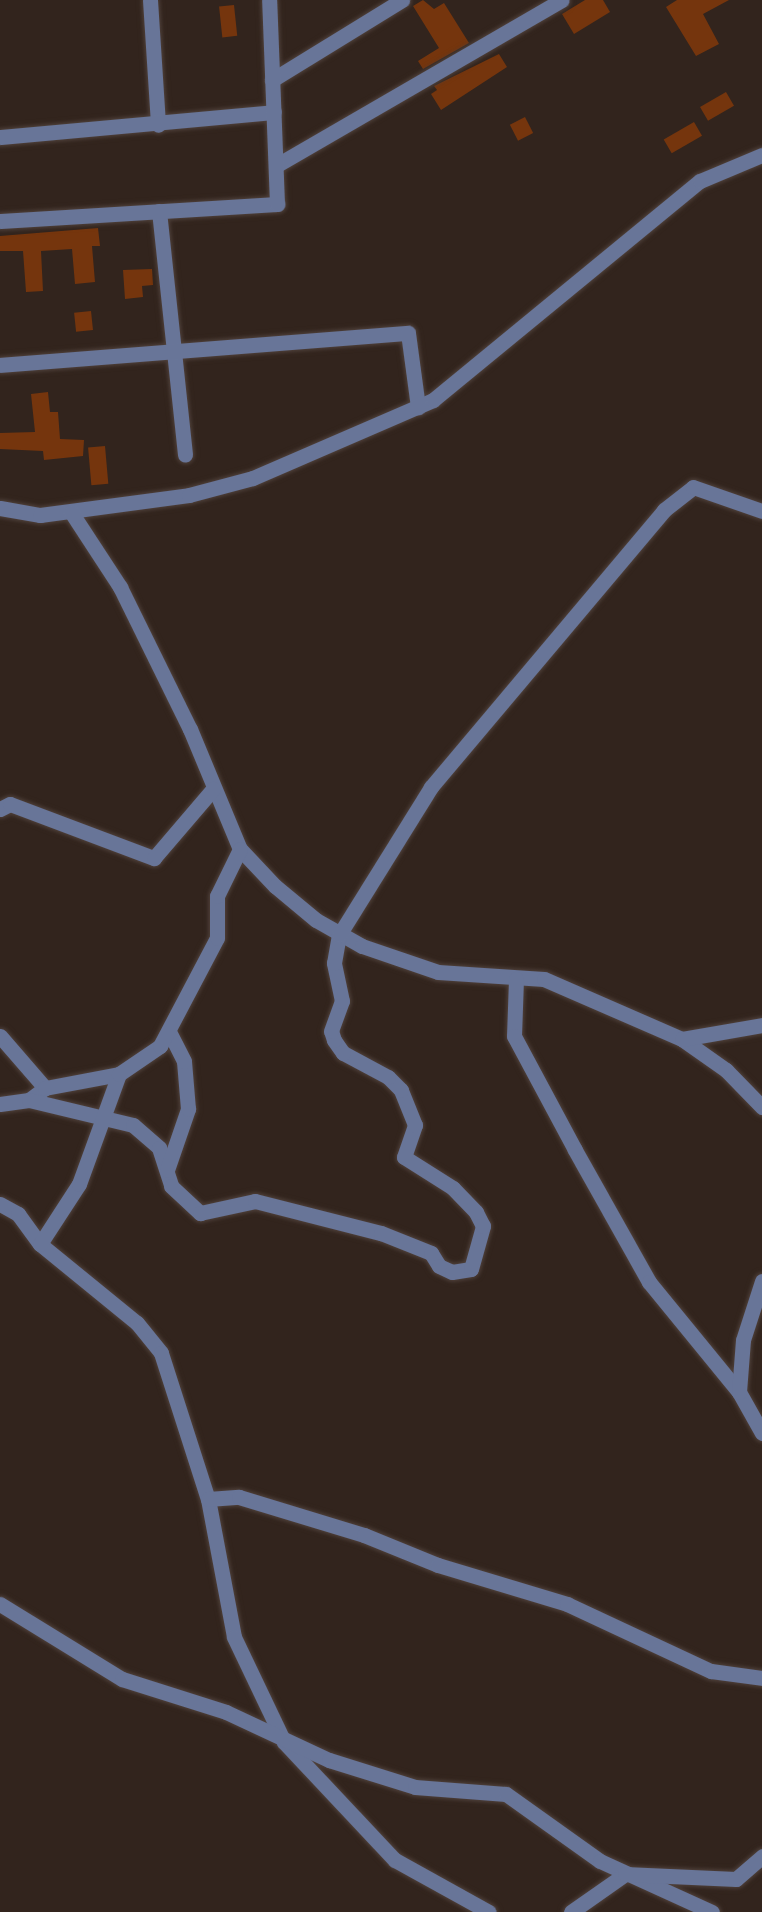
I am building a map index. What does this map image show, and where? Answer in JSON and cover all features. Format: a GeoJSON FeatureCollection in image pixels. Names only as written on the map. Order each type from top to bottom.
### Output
{"type":"FeatureCollection","features":[{"type":"Feature","properties":{"kind":"street"},"geometry":{"type":"LineString","coordinates":[[150,0],[158,125]]}},
{"type":"Feature","properties":{"kind":"street"},"geometry":{"type":"LineString","coordinates":[[0,221],[278,204],[269,0]]}},
{"type":"Feature","properties":{"kind":"street"},"geometry":{"type":"LineString","coordinates":[[272,80],[385,6],[402,0]]}},
{"type":"Feature","properties":{"kind":"street"},"geometry":{"type":"LineString","coordinates":[[278,165],[562,0]]}},
{"type":"Feature","properties":{"kind":"street"},"geometry":{"type":"LineString","coordinates":[[0,137],[158,125],[274,112]]}},
{"type":"Feature","properties":{"kind":"street"},"geometry":{"type":"LineString","coordinates":[[0,508],[40,515],[189,495],[253,478],[418,407],[451,387],[700,181],[762,154]]}},
{"type":"Feature","properties":{"kind":"street"},"geometry":{"type":"LineString","coordinates":[[159,211],[171,355],[185,454]]}},
{"type":"Feature","properties":{"kind":"street"},"geometry":{"type":"LineString","coordinates":[[0,365],[171,355],[408,333],[418,407]]}},
{"type":"Feature","properties":{"kind":"street"},"geometry":{"type":"LineString","coordinates":[[0,1104],[28,1100],[133,1125],[159,1149],[171,1186],[200,1213],[255,1201],[381,1233],[431,1253],[439,1266],[452,1272],[471,1269],[483,1226],[476,1212],[453,1188],[404,1157],[415,1125],[401,1090],[388,1077],[343,1053],[334,1040],[332,1031],[342,1001],[334,963],[339,935],[431,787],[664,510],[693,487],[762,511]]}},
{"type":"Feature","properties":{"kind":"street"},"geometry":{"type":"LineString","coordinates":[[71,512],[120,587],[190,729],[213,789],[240,849],[275,886],[339,935],[438,972],[516,979],[544,979],[682,1039],[726,1070],[762,1107]]}},
{"type":"Feature","properties":{"kind":"street"},"geometry":{"type":"LineString","coordinates":[[0,809],[10,804],[154,858],[213,789]]}},
{"type":"Feature","properties":{"kind":"street"},"geometry":{"type":"LineString","coordinates":[[28,1100],[45,1088],[119,1074],[160,1046],[170,1031],[190,981],[217,938],[218,896],[240,849]]}},
{"type":"Feature","properties":{"kind":"street"},"geometry":{"type":"LineString","coordinates":[[516,979],[514,1036],[575,1150],[649,1282],[739,1392],[762,1433]]}},
{"type":"Feature","properties":{"kind":"street"},"geometry":{"type":"LineString","coordinates":[[682,1039],[762,1025]]}},
{"type":"Feature","properties":{"kind":"street"},"geometry":{"type":"LineString","coordinates":[[167,1170],[188,1109],[183,1061],[170,1031]]}},
{"type":"Feature","properties":{"kind":"street"},"geometry":{"type":"LineString","coordinates":[[0,1036],[45,1088]]}},
{"type":"Feature","properties":{"kind":"street"},"geometry":{"type":"LineString","coordinates":[[40,1244],[79,1184],[106,1117],[119,1074]]}},
{"type":"Feature","properties":{"kind":"street"},"geometry":{"type":"LineString","coordinates":[[0,1204],[18,1214],[40,1244],[137,1323],[161,1353],[208,1498],[234,1637],[284,1742],[395,1860],[489,1912]]}},
{"type":"Feature","properties":{"kind":"street"},"geometry":{"type":"LineString","coordinates":[[739,1392],[743,1340],[762,1281]]}},
{"type":"Feature","properties":{"kind":"street"},"geometry":{"type":"LineString","coordinates":[[208,1498],[240,1497],[364,1535],[438,1565],[567,1604],[711,1671],[762,1678]]}},
{"type":"Feature","properties":{"kind":"street"},"geometry":{"type":"LineString","coordinates":[[0,1604],[122,1679],[226,1712],[284,1742],[415,1787],[506,1794],[625,1874],[712,1912]]}},
{"type":"Feature","properties":{"kind":"street"},"geometry":{"type":"LineString","coordinates":[[571,1912],[625,1874],[736,1879],[762,1857]]}},
{"type":"Feature","properties":{"kind":"building"},"geometry":{"type":"Polygon","coordinates":[[[423,0],[434,9],[444,3],[469,43],[423,69],[418,61],[439,48],[413,6],[423,0]]]}},
{"type":"Feature","properties":{"kind":"building"},"geometry":{"type":"Polygon","coordinates":[[[585,0],[603,0],[610,12],[574,34],[562,14],[585,0]]]}},
{"type":"Feature","properties":{"kind":"building"},"geometry":{"type":"Polygon","coordinates":[[[677,0],[729,0],[703,14],[719,44],[696,56],[666,7],[677,0]]]}},
{"type":"Feature","properties":{"kind":"building"},"geometry":{"type":"Polygon","coordinates":[[[234,5],[237,36],[222,37],[219,7],[234,5]]]}},
{"type":"Feature","properties":{"kind":"building"},"geometry":{"type":"Polygon","coordinates":[[[499,54],[507,67],[441,110],[431,94],[437,90],[434,86],[499,54]]]}},
{"type":"Feature","properties":{"kind":"building"},"geometry":{"type":"Polygon","coordinates":[[[726,92],[734,106],[708,121],[700,107],[726,92]]]}},
{"type":"Feature","properties":{"kind":"building"},"geometry":{"type":"Polygon","coordinates":[[[525,117],[533,133],[518,141],[510,125],[525,117]]]}},
{"type":"Feature","properties":{"kind":"building"},"geometry":{"type":"Polygon","coordinates":[[[694,122],[702,136],[672,153],[664,140],[694,122]]]}},
{"type":"Feature","properties":{"kind":"building"},"geometry":{"type":"Polygon","coordinates":[[[98,228],[100,246],[92,246],[95,282],[75,284],[72,249],[41,251],[43,291],[26,292],[23,251],[0,251],[0,236],[98,228]]]}},
{"type":"Feature","properties":{"kind":"building"},"geometry":{"type":"Polygon","coordinates":[[[152,269],[153,285],[142,286],[143,297],[125,299],[123,270],[152,269]]]}},
{"type":"Feature","properties":{"kind":"building"},"geometry":{"type":"Polygon","coordinates":[[[91,311],[93,330],[76,332],[74,313],[91,311]]]}},
{"type":"Feature","properties":{"kind":"building"},"geometry":{"type":"Polygon","coordinates":[[[48,392],[50,412],[58,412],[60,439],[84,440],[83,456],[44,460],[43,451],[0,449],[0,433],[35,432],[31,394],[48,392]]]}},
{"type":"Feature","properties":{"kind":"building"},"geometry":{"type":"Polygon","coordinates":[[[105,446],[108,484],[91,485],[88,447],[105,446]]]}}]}
